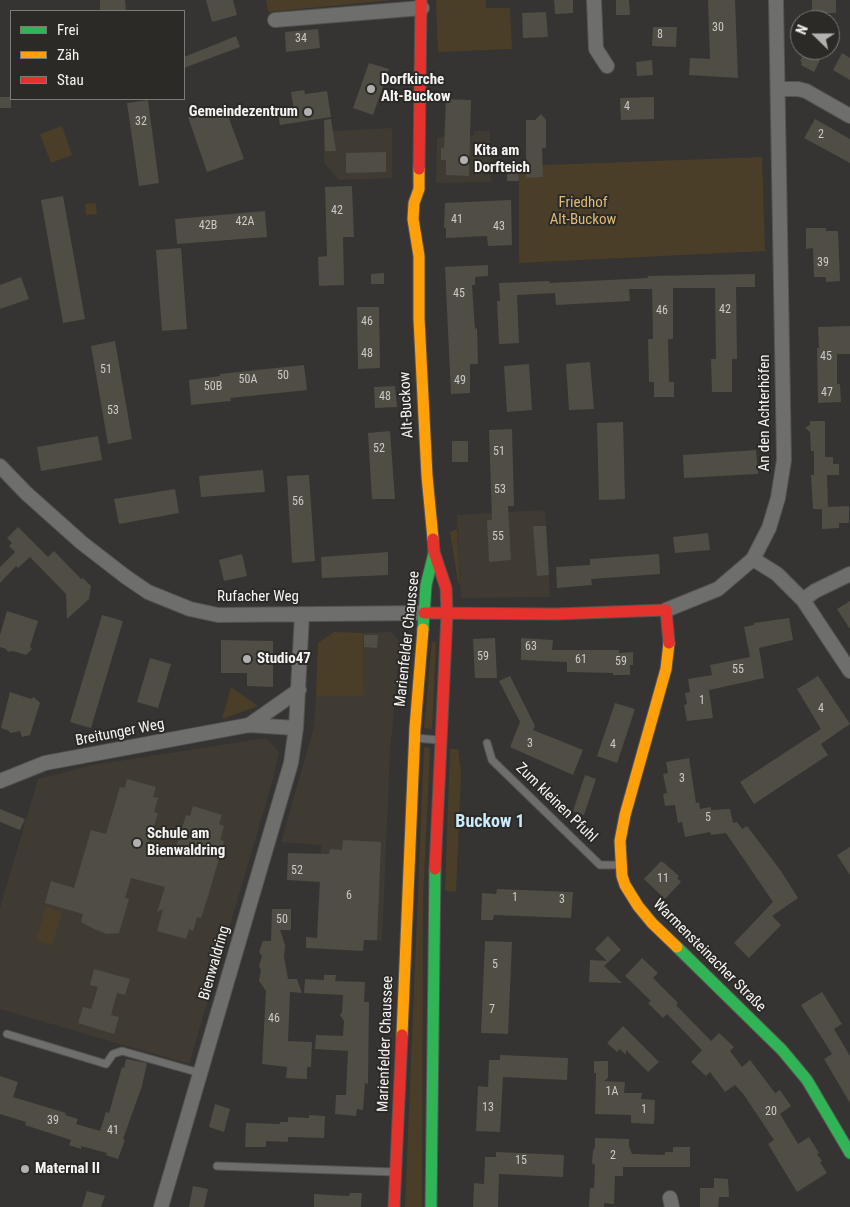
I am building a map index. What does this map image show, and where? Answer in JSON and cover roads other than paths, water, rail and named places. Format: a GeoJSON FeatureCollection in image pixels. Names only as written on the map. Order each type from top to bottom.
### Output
{"type":"FeatureCollection","features":[{"type":"Feature","properties":{"kind":"main road","name":"Alt-Buckow"},"geometry":{"type":"LineString","coordinates":[[419,256],[413,219],[414,203],[418,189],[422,4]]}},
{"type":"Feature","properties":{"kind":"main road","name":"Alt-Buckow"},"geometry":{"type":"LineString","coordinates":[[418,189],[425,203],[419,256],[419,319],[424,421],[434,552]]}},
{"type":"Feature","properties":{"kind":"main road","name":"Marienfelder Chaussee"},"geometry":{"type":"LineString","coordinates":[[394,1207],[414,738],[426,585],[434,552]]}},
{"type":"Feature","properties":{"kind":"main road","name":"Marienfelder Chaussee"},"geometry":{"type":"LineString","coordinates":[[430,1207],[432,963],[447,614],[446,588],[434,552]]}},
{"type":"Feature","properties":{"kind":"main road","name":"An den Achterhöfen"},"geometry":{"type":"LineString","coordinates":[[447,614],[556,614],[666,610]]}},
{"type":"Feature","properties":{"kind":"main road","name":"Warmensteinacher Straße"},"geometry":{"type":"LineString","coordinates":[[666,610],[669,649],[666,670],[620,841],[620,865],[625,885],[638,906],[652,923],[775,1044],[807,1080],[850,1153]]}},
{"type":"Feature","properties":{"kind":"main road","name":"Rufacher Weg"},"geometry":{"type":"LineString","coordinates":[[424,613],[447,614]]}},
{"type":"Feature","properties":{"kind":"street"},"geometry":{"type":"LineString","coordinates":[[594,0],[596,49],[606,66]]}},
{"type":"Feature","properties":{"kind":"street","name":"An den Achterhöfen"},"geometry":{"type":"LineString","coordinates":[[666,610],[718,589],[754,559],[770,528],[778,498],[784,460],[776,0]]}},
{"type":"Feature","properties":{"kind":"street","name":"Alt-Buckow"},"geometry":{"type":"LineString","coordinates":[[275,20],[422,4]]}},
{"type":"Feature","properties":{"kind":"street"},"geometry":{"type":"LineString","coordinates":[[778,89],[806,91],[850,116]]}},
{"type":"Feature","properties":{"kind":"street","name":"Rufacher Weg"},"geometry":{"type":"LineString","coordinates":[[0,466],[26,493],[82,543],[148,592],[190,610],[218,615],[424,613]]}},
{"type":"Feature","properties":{"kind":"street"},"geometry":{"type":"LineString","coordinates":[[754,559],[777,574],[803,600],[850,671]]}},
{"type":"Feature","properties":{"kind":"street"},"geometry":{"type":"LineString","coordinates":[[803,600],[816,591],[850,574]]}},
{"type":"Feature","properties":{"kind":"street"},"geometry":{"type":"LineString","coordinates":[[296,728],[302,614]]}},
{"type":"Feature","properties":{"kind":"street","name":"Breitunger Weg"},"geometry":{"type":"LineString","coordinates":[[250,725],[299,690]]}},
{"type":"Feature","properties":{"kind":"street","name":"Breitunger Weg"},"geometry":{"type":"LineString","coordinates":[[0,781],[45,764],[250,725],[296,728]]}},
{"type":"Feature","properties":{"kind":"street","name":"Bienwaldring"},"geometry":{"type":"LineString","coordinates":[[161,1207],[291,763],[296,728]]}},
{"type":"Feature","properties":{"kind":"lane"},"geometry":{"type":"LineString","coordinates":[[414,738],[441,740]]}},
{"type":"Feature","properties":{"kind":"lane","name":"Zum kleinen Pfuhl"},"geometry":{"type":"LineString","coordinates":[[487,743],[492,760],[600,865],[620,865]]}},
{"type":"Feature","properties":{"kind":"lane"},"geometry":{"type":"LineString","coordinates":[[7,1034],[106,1064],[113,1054],[122,1051],[200,1073]]}},
{"type":"Feature","properties":{"kind":"lane"},"geometry":{"type":"LineString","coordinates":[[217,1166],[395,1172]]}},
{"type":"Feature","properties":{"kind":"place","name":"Dorfkirche Alt-Buckow"},"geometry":{"type":"Point","coordinates":[371,89]}},
{"type":"Feature","properties":{"kind":"place","name":"Gemeindezentrum"},"geometry":{"type":"Point","coordinates":[308,112]}},
{"type":"Feature","properties":{"kind":"place","name":"Kita am Dorfteich"},"geometry":{"type":"Point","coordinates":[464,160]}},
{"type":"Feature","properties":{"kind":"place","name":"Studio47"},"geometry":{"type":"Point","coordinates":[247,659]}},
{"type":"Feature","properties":{"kind":"place","name":"Schule am Bienwaldring"},"geometry":{"type":"Point","coordinates":[137,843]}},
{"type":"Feature","properties":{"kind":"place","name":"Maternal II"},"geometry":{"type":"Point","coordinates":[25,1169]}},
{"type":"Feature","properties":{"kind":"district","name":"Buckow 1"},"geometry":{"type":"Point","coordinates":[490,822]}},
{"type":"Feature","properties":{"kind":"park label","name":"Friedhof Alt-Buckow"},"geometry":{"type":"Point","coordinates":[583,212]}}]}
